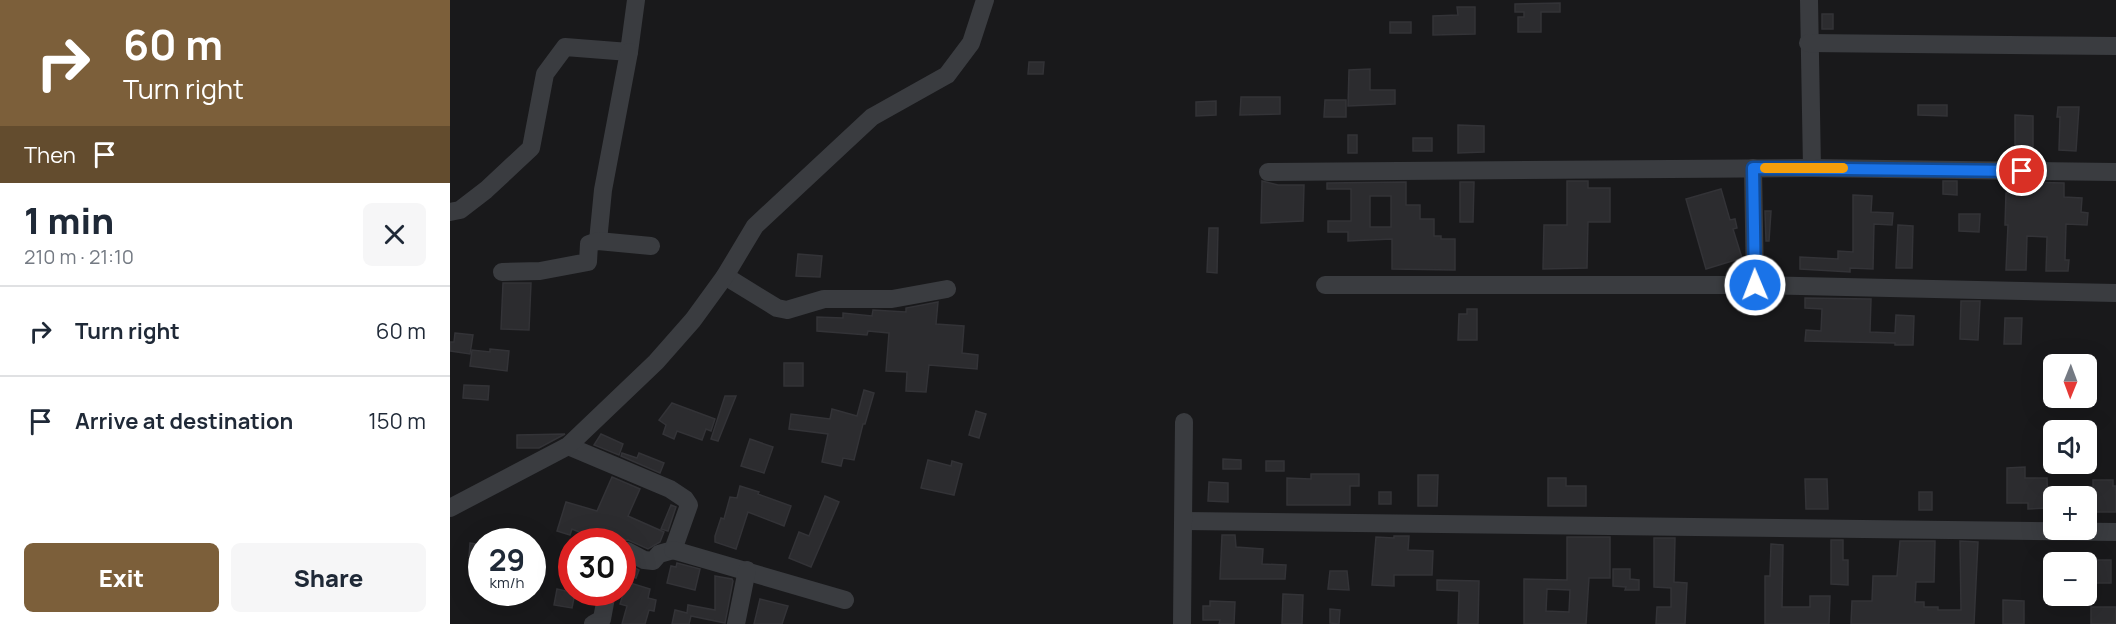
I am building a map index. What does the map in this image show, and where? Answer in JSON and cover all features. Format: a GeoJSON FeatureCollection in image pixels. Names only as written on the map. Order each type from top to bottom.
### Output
{"type":"FeatureCollection","features":[{"type":"Feature","properties":{"kind":"street"},"geometry":{"type":"LineString","coordinates":[[598,241],[603,190],[629,52],[636,0]]}},
{"type":"Feature","properties":{"kind":"street"},"geometry":{"type":"LineString","coordinates":[[450,508],[568,446],[656,362],[693,321],[725,276],[755,226],[872,117],[946,75],[971,43],[985,0]]}},
{"type":"Feature","properties":{"kind":"street"},"geometry":{"type":"LineString","coordinates":[[1809,0],[1812,168]]}},
{"type":"Feature","properties":{"kind":"street"},"geometry":{"type":"LineString","coordinates":[[1809,43],[2116,46]]}},
{"type":"Feature","properties":{"kind":"street"},"geometry":{"type":"LineString","coordinates":[[450,212],[460,210],[469,204],[531,148],[545,74],[566,47],[629,52]]}},
{"type":"Feature","properties":{"kind":"street"},"geometry":{"type":"LineString","coordinates":[[1753,168],[1755,285]]}},
{"type":"Feature","properties":{"kind":"street"},"geometry":{"type":"LineString","coordinates":[[1268,172],[1812,168],[2116,172]]}},
{"type":"Feature","properties":{"kind":"street"},"geometry":{"type":"LineString","coordinates":[[502,272],[540,271],[588,262],[589,244],[598,241],[651,246]]}},
{"type":"Feature","properties":{"kind":"street"},"geometry":{"type":"LineString","coordinates":[[725,276],[777,308],[787,310],[824,299],[892,299],[947,289]]}},
{"type":"Feature","properties":{"kind":"street"},"geometry":{"type":"LineString","coordinates":[[1325,285],[1755,285],[2116,293]]}},
{"type":"Feature","properties":{"kind":"street"},"geometry":{"type":"LineString","coordinates":[[1182,624],[1184,422]]}},
{"type":"Feature","properties":{"kind":"street"},"geometry":{"type":"LineString","coordinates":[[568,446],[670,489],[685,499],[689,505],[673,550]]}},
{"type":"Feature","properties":{"kind":"street"},"geometry":{"type":"LineString","coordinates":[[1184,521],[2116,532]]}},
{"type":"Feature","properties":{"kind":"street"},"geometry":{"type":"LineString","coordinates":[[636,556],[652,561],[659,554],[673,550],[845,600]]}},
{"type":"Feature","properties":{"kind":"street"},"geometry":{"type":"LineString","coordinates":[[736,624],[747,570]]}},
{"type":"Feature","properties":{"kind":"street"},"geometry":{"type":"LineString","coordinates":[[593,624],[602,619],[604,606]]}},
{"type":"Feature","properties":{"kind":"building"},"geometry":{"type":"Polygon","coordinates":[[[1560,3],[1560,12],[1541,12],[1541,32],[1518,32],[1518,17],[1524,17],[1524,12],[1515,12],[1515,4],[1560,3]]]}},
{"type":"Feature","properties":{"kind":"building"},"geometry":{"type":"Polygon","coordinates":[[[1457,7],[1475,7],[1475,34],[1433,35],[1433,16],[1458,15],[1457,7]]]}},
{"type":"Feature","properties":{"kind":"building"},"geometry":{"type":"Polygon","coordinates":[[[1822,14],[1833,14],[1833,29],[1822,29],[1822,14]]]}},
{"type":"Feature","properties":{"kind":"building"},"geometry":{"type":"Polygon","coordinates":[[[1390,22],[1411,22],[1411,33],[1390,33],[1390,22]]]}},
{"type":"Feature","properties":{"kind":"building"},"geometry":{"type":"Polygon","coordinates":[[[1029,62],[1044,62],[1043,74],[1028,74],[1029,62]]]}},
{"type":"Feature","properties":{"kind":"building"},"geometry":{"type":"Polygon","coordinates":[[[1370,69],[1370,90],[1395,90],[1395,104],[1348,106],[1349,70],[1370,69]]]}},
{"type":"Feature","properties":{"kind":"building"},"geometry":{"type":"Polygon","coordinates":[[[1241,97],[1280,97],[1280,114],[1240,115],[1241,97]]]}},
{"type":"Feature","properties":{"kind":"building"},"geometry":{"type":"Polygon","coordinates":[[[1325,100],[1346,100],[1346,117],[1324,117],[1325,100]]]}},
{"type":"Feature","properties":{"kind":"building"},"geometry":{"type":"Polygon","coordinates":[[[1216,101],[1216,115],[1196,116],[1196,102],[1216,101]]]}},
{"type":"Feature","properties":{"kind":"building"},"geometry":{"type":"Polygon","coordinates":[[[1918,105],[1947,105],[1947,116],[1918,115],[1918,105]]]}},
{"type":"Feature","properties":{"kind":"building"},"geometry":{"type":"Polygon","coordinates":[[[2058,107],[2079,107],[2076,151],[2059,150],[2058,107]]]}},
{"type":"Feature","properties":{"kind":"building"},"geometry":{"type":"Polygon","coordinates":[[[2015,115],[2033,116],[2033,151],[2015,151],[2015,115]]]}},
{"type":"Feature","properties":{"kind":"building"},"geometry":{"type":"Polygon","coordinates":[[[1458,125],[1484,126],[1484,152],[1458,153],[1458,125]]]}},
{"type":"Feature","properties":{"kind":"building"},"geometry":{"type":"Polygon","coordinates":[[[1348,135],[1357,135],[1357,153],[1348,153],[1348,135]]]}},
{"type":"Feature","properties":{"kind":"building"},"geometry":{"type":"Polygon","coordinates":[[[1413,138],[1432,138],[1432,151],[1413,151],[1413,138]]]}},
{"type":"Feature","properties":{"kind":"building"},"geometry":{"type":"Polygon","coordinates":[[[1262,181],[1278,185],[1304,185],[1303,221],[1261,223],[1262,181]]]}},
{"type":"Feature","properties":{"kind":"building"},"geometry":{"type":"Polygon","coordinates":[[[1567,181],[1588,181],[1588,188],[1610,188],[1610,222],[1588,222],[1587,268],[1543,269],[1544,225],[1567,225],[1567,181]]]}},
{"type":"Feature","properties":{"kind":"building"},"geometry":{"type":"Polygon","coordinates":[[[1943,181],[1957,181],[1957,195],[1943,194],[1943,181]]]}},
{"type":"Feature","properties":{"kind":"building"},"geometry":{"type":"Polygon","coordinates":[[[1406,182],[1406,205],[1420,205],[1420,219],[1434,219],[1434,236],[1441,236],[1441,239],[1455,239],[1455,270],[1392,269],[1392,239],[1348,241],[1348,232],[1328,232],[1328,221],[1351,221],[1351,189],[1327,189],[1327,183],[1406,182]],[[1370,196],[1370,227],[1391,227],[1391,196],[1370,196]]]}},
{"type":"Feature","properties":{"kind":"building"},"geometry":{"type":"Polygon","coordinates":[[[1460,182],[1474,182],[1473,222],[1460,222],[1460,182]]]}},
{"type":"Feature","properties":{"kind":"building"},"geometry":{"type":"Polygon","coordinates":[[[2026,182],[2064,183],[2064,197],[2082,198],[2081,212],[2088,213],[2087,225],[2066,224],[2065,260],[2069,260],[2068,271],[2046,271],[2047,237],[2027,236],[2026,270],[2006,270],[2008,225],[2005,225],[2006,193],[2025,193],[2026,182]]]}},
{"type":"Feature","properties":{"kind":"building"},"geometry":{"type":"Polygon","coordinates":[[[1721,189],[1730,220],[1735,219],[1737,228],[1733,229],[1742,258],[1706,269],[1686,199],[1721,189]]]}},
{"type":"Feature","properties":{"kind":"building"},"geometry":{"type":"Polygon","coordinates":[[[1853,195],[1872,196],[1871,212],[1893,213],[1892,225],[1874,224],[1873,269],[1850,268],[1850,272],[1800,269],[1800,257],[1838,259],[1838,251],[1853,252],[1853,195]]]}},
{"type":"Feature","properties":{"kind":"building"},"geometry":{"type":"Polygon","coordinates":[[[1765,211],[1771,211],[1769,241],[1766,241],[1765,211]]]}},
{"type":"Feature","properties":{"kind":"building"},"geometry":{"type":"Polygon","coordinates":[[[1959,214],[1980,214],[1979,232],[1959,231],[1959,214]]]}},
{"type":"Feature","properties":{"kind":"building"},"geometry":{"type":"Polygon","coordinates":[[[1898,225],[1913,226],[1912,268],[1896,268],[1898,225]]]}},
{"type":"Feature","properties":{"kind":"building"},"geometry":{"type":"Polygon","coordinates":[[[1209,228],[1218,228],[1217,273],[1207,272],[1209,228]]]}},
{"type":"Feature","properties":{"kind":"building"},"geometry":{"type":"Polygon","coordinates":[[[798,254],[822,256],[820,277],[796,276],[798,254]]]}},
{"type":"Feature","properties":{"kind":"building"},"geometry":{"type":"Polygon","coordinates":[[[503,283],[531,283],[529,330],[501,329],[503,283]]]}},
{"type":"Feature","properties":{"kind":"building"},"geometry":{"type":"Polygon","coordinates":[[[1805,298],[1871,299],[1870,332],[1895,333],[1896,315],[1914,316],[1913,345],[1805,341],[1806,330],[1821,331],[1822,309],[1805,308],[1805,298]]]}},
{"type":"Feature","properties":{"kind":"building"},"geometry":{"type":"Polygon","coordinates":[[[1961,301],[1980,301],[1978,340],[1960,339],[1961,301]]]}},
{"type":"Feature","properties":{"kind":"building"},"geometry":{"type":"Polygon","coordinates":[[[938,302],[936,324],[964,326],[962,353],[978,355],[977,369],[929,365],[926,392],[906,391],[907,372],[886,371],[889,333],[868,331],[867,335],[817,331],[817,317],[843,318],[843,313],[872,316],[873,310],[906,312],[906,308],[938,302]]]}},
{"type":"Feature","properties":{"kind":"building"},"geometry":{"type":"Polygon","coordinates":[[[1467,309],[1477,309],[1477,340],[1458,340],[1459,314],[1467,314],[1467,309]]]}},
{"type":"Feature","properties":{"kind":"building"},"geometry":{"type":"Polygon","coordinates":[[[2005,318],[2022,318],[2021,344],[2004,344],[2005,318]]]}},
{"type":"Feature","properties":{"kind":"building"},"geometry":{"type":"Polygon","coordinates":[[[455,333],[473,335],[470,354],[450,351],[450,342],[454,342],[455,333]]]}},
{"type":"Feature","properties":{"kind":"building"},"geometry":{"type":"Polygon","coordinates":[[[490,349],[509,351],[507,371],[470,366],[472,350],[490,352],[490,349]]]}},
{"type":"Feature","properties":{"kind":"building"},"geometry":{"type":"Polygon","coordinates":[[[784,363],[803,363],[803,386],[784,386],[784,363]]]}},
{"type":"Feature","properties":{"kind":"building"},"geometry":{"type":"Polygon","coordinates":[[[464,385],[489,386],[488,400],[463,398],[464,385]]]}},
{"type":"Feature","properties":{"kind":"building"},"geometry":{"type":"Polygon","coordinates":[[[864,390],[874,393],[854,460],[843,458],[841,466],[822,462],[828,434],[789,429],[791,414],[830,419],[832,409],[857,416],[864,390]]]}},
{"type":"Feature","properties":{"kind":"building"},"geometry":{"type":"Polygon","coordinates":[[[725,396],[736,396],[718,441],[711,439],[725,396]]]}},
{"type":"Feature","properties":{"kind":"building"},"geometry":{"type":"Polygon","coordinates":[[[672,403],[715,419],[711,431],[706,429],[702,440],[677,431],[674,439],[663,434],[666,425],[659,420],[672,403]]]}},
{"type":"Feature","properties":{"kind":"building"},"geometry":{"type":"Polygon","coordinates":[[[976,411],[986,414],[979,438],[969,435],[976,411]]]}},
{"type":"Feature","properties":{"kind":"building"},"geometry":{"type":"Polygon","coordinates":[[[565,434],[539,448],[517,448],[517,435],[565,434]]]}},
{"type":"Feature","properties":{"kind":"building"},"geometry":{"type":"Polygon","coordinates":[[[601,434],[623,444],[619,455],[594,445],[601,434]]]}},
{"type":"Feature","properties":{"kind":"building"},"geometry":{"type":"Polygon","coordinates":[[[750,439],[773,447],[764,473],[741,466],[750,439]]]}},
{"type":"Feature","properties":{"kind":"building"},"geometry":{"type":"Polygon","coordinates":[[[622,453],[637,458],[639,453],[664,463],[660,473],[621,456],[622,453]]]}},
{"type":"Feature","properties":{"kind":"building"},"geometry":{"type":"Polygon","coordinates":[[[1223,459],[1241,460],[1241,469],[1223,469],[1223,459]]]}},
{"type":"Feature","properties":{"kind":"building"},"geometry":{"type":"Polygon","coordinates":[[[928,460],[951,466],[952,461],[962,464],[954,495],[921,488],[928,460]]]}},
{"type":"Feature","properties":{"kind":"building"},"geometry":{"type":"Polygon","coordinates":[[[1266,461],[1284,461],[1284,471],[1266,471],[1266,461]]]}},
{"type":"Feature","properties":{"kind":"building"},"geometry":{"type":"Polygon","coordinates":[[[2025,467],[2025,478],[2047,478],[2047,486],[2043,486],[2043,508],[2028,509],[2028,503],[2007,503],[2007,468],[2025,467]]]}},
{"type":"Feature","properties":{"kind":"building"},"geometry":{"type":"Polygon","coordinates":[[[1311,474],[1359,474],[1359,486],[1350,486],[1350,505],[1287,505],[1287,478],[1311,479],[1311,474]]]}},
{"type":"Feature","properties":{"kind":"building"},"geometry":{"type":"Polygon","coordinates":[[[1418,475],[1438,475],[1437,506],[1418,506],[1418,475]]]}},
{"type":"Feature","properties":{"kind":"building"},"geometry":{"type":"Polygon","coordinates":[[[612,477],[640,489],[628,516],[664,532],[660,542],[648,549],[636,544],[636,528],[558,528],[557,531],[566,502],[597,511],[612,477]]]}},
{"type":"Feature","properties":{"kind":"building"},"geometry":{"type":"Polygon","coordinates":[[[1548,478],[1566,478],[1566,486],[1586,486],[1586,506],[1548,506],[1548,478]]]}},
{"type":"Feature","properties":{"kind":"building"},"geometry":{"type":"Polygon","coordinates":[[[1805,479],[1827,479],[1828,509],[1806,509],[1805,479]]]}},
{"type":"Feature","properties":{"kind":"building"},"geometry":{"type":"Polygon","coordinates":[[[2093,480],[2113,480],[2113,486],[2116,486],[2116,512],[2097,512],[2097,486],[2093,486],[2093,480]]]}},
{"type":"Feature","properties":{"kind":"building"},"geometry":{"type":"Polygon","coordinates":[[[1209,482],[1228,483],[1228,502],[1208,501],[1209,482]]]}},
{"type":"Feature","properties":{"kind":"building"},"geometry":{"type":"Polygon","coordinates":[[[740,486],[791,506],[784,526],[748,512],[736,549],[715,542],[715,536],[721,518],[724,519],[730,497],[737,498],[740,486]]]}},
{"type":"Feature","properties":{"kind":"building"},"geometry":{"type":"Polygon","coordinates":[[[1379,492],[1391,492],[1391,504],[1379,504],[1379,492]]]}},
{"type":"Feature","properties":{"kind":"building"},"geometry":{"type":"Polygon","coordinates":[[[1919,492],[1932,492],[1932,510],[1919,510],[1919,492]]]}},
{"type":"Feature","properties":{"kind":"building"},"geometry":{"type":"Polygon","coordinates":[[[825,496],[839,502],[811,567],[789,558],[799,532],[809,536],[825,496]]]}},
{"type":"Feature","properties":{"kind":"building"},"geometry":{"type":"Polygon","coordinates":[[[671,505],[676,507],[668,531],[661,529],[671,505]]]}},
{"type":"Feature","properties":{"kind":"building"},"geometry":{"type":"Polygon","coordinates":[[[1222,535],[1235,535],[1236,547],[1263,549],[1262,564],[1286,565],[1285,579],[1220,579],[1222,535]]]}},
{"type":"Feature","properties":{"kind":"building"},"geometry":{"type":"Polygon","coordinates":[[[1394,536],[1409,536],[1408,550],[1433,551],[1432,575],[1394,575],[1394,586],[1372,585],[1376,537],[1394,538],[1394,536]]]}},
{"type":"Feature","properties":{"kind":"building"},"geometry":{"type":"Polygon","coordinates":[[[1567,537],[1610,537],[1610,578],[1589,578],[1586,624],[1524,624],[1524,579],[1567,580],[1567,537]],[[1547,589],[1546,611],[1569,612],[1570,590],[1547,589]]]}},
{"type":"Feature","properties":{"kind":"building"},"geometry":{"type":"Polygon","coordinates":[[[1654,538],[1675,538],[1674,582],[1687,583],[1685,624],[1656,624],[1657,607],[1671,607],[1671,588],[1654,587],[1654,538]]]}},
{"type":"Feature","properties":{"kind":"building"},"geometry":{"type":"Polygon","coordinates":[[[1831,540],[1843,540],[1843,560],[1848,560],[1848,585],[1831,584],[1831,540]]]}},
{"type":"Feature","properties":{"kind":"building"},"geometry":{"type":"Polygon","coordinates":[[[1900,541],[1935,541],[1934,582],[1916,582],[1915,602],[1924,602],[1924,607],[1938,607],[1938,610],[1961,610],[1960,541],[1978,542],[1974,624],[1851,624],[1852,601],[1872,601],[1873,576],[1897,576],[1900,541]]]}},
{"type":"Feature","properties":{"kind":"building"},"geometry":{"type":"Polygon","coordinates":[[[1771,544],[1783,545],[1782,607],[1810,607],[1810,596],[1830,596],[1829,624],[1765,624],[1765,576],[1770,576],[1771,544]]]}},
{"type":"Feature","properties":{"kind":"building"},"geometry":{"type":"Polygon","coordinates":[[[2097,560],[2111,560],[2111,583],[2097,583],[2097,560]]]}},
{"type":"Feature","properties":{"kind":"building"},"geometry":{"type":"Polygon","coordinates":[[[677,563],[700,569],[695,590],[667,583],[671,566],[676,567],[677,563]]]}},
{"type":"Feature","properties":{"kind":"building"},"geometry":{"type":"Polygon","coordinates":[[[1613,569],[1630,569],[1630,579],[1639,580],[1639,590],[1625,590],[1626,587],[1613,586],[1613,569]]]}},
{"type":"Feature","properties":{"kind":"building"},"geometry":{"type":"Polygon","coordinates":[[[1330,571],[1347,571],[1349,590],[1328,589],[1330,571]]]}},
{"type":"Feature","properties":{"kind":"building"},"geometry":{"type":"Polygon","coordinates":[[[715,576],[733,581],[725,623],[691,616],[689,624],[672,624],[675,610],[687,613],[688,605],[715,610],[715,576]]]}},
{"type":"Feature","properties":{"kind":"building"},"geometry":{"type":"Polygon","coordinates":[[[1437,580],[1479,581],[1478,624],[1458,624],[1459,591],[1437,590],[1437,580]]]}},
{"type":"Feature","properties":{"kind":"building"},"geometry":{"type":"Polygon","coordinates":[[[636,585],[650,589],[648,598],[656,600],[654,611],[649,610],[645,624],[622,624],[627,606],[636,606],[636,585]]]}},
{"type":"Feature","properties":{"kind":"building"},"geometry":{"type":"Polygon","coordinates":[[[557,589],[558,606],[554,605],[557,589]]]}},
{"type":"Feature","properties":{"kind":"building"},"geometry":{"type":"Polygon","coordinates":[[[1283,594],[1303,595],[1302,624],[1282,624],[1283,594]]]}},
{"type":"Feature","properties":{"kind":"building"},"geometry":{"type":"Polygon","coordinates":[[[760,599],[788,606],[782,624],[754,624],[760,599]]]}},
{"type":"Feature","properties":{"kind":"building"},"geometry":{"type":"Polygon","coordinates":[[[2003,600],[2024,601],[2024,624],[2003,624],[2003,600]]]}},
{"type":"Feature","properties":{"kind":"building"},"geometry":{"type":"Polygon","coordinates":[[[1210,601],[1235,602],[1234,624],[1219,624],[1220,620],[1203,620],[1203,606],[1210,606],[1210,601]]]}},
{"type":"Feature","properties":{"kind":"building"},"geometry":{"type":"Polygon","coordinates":[[[2091,607],[2116,607],[2116,624],[2091,624],[2091,607]]]}},
{"type":"Feature","properties":{"kind":"building"},"geometry":{"type":"Polygon","coordinates":[[[1330,609],[1340,610],[1339,624],[1330,623],[1330,609]]]}},
{"type":"Feature","properties":{"kind":"slow traffic"},"geometry":{"type":"LineString","coordinates":[[1765,168],[1843,168]]}},
{"type":"Feature","properties":{"kind":"route"},"geometry":{"type":"LineString","coordinates":[[1755,285],[1753,168],[2022,171]]}}]}
